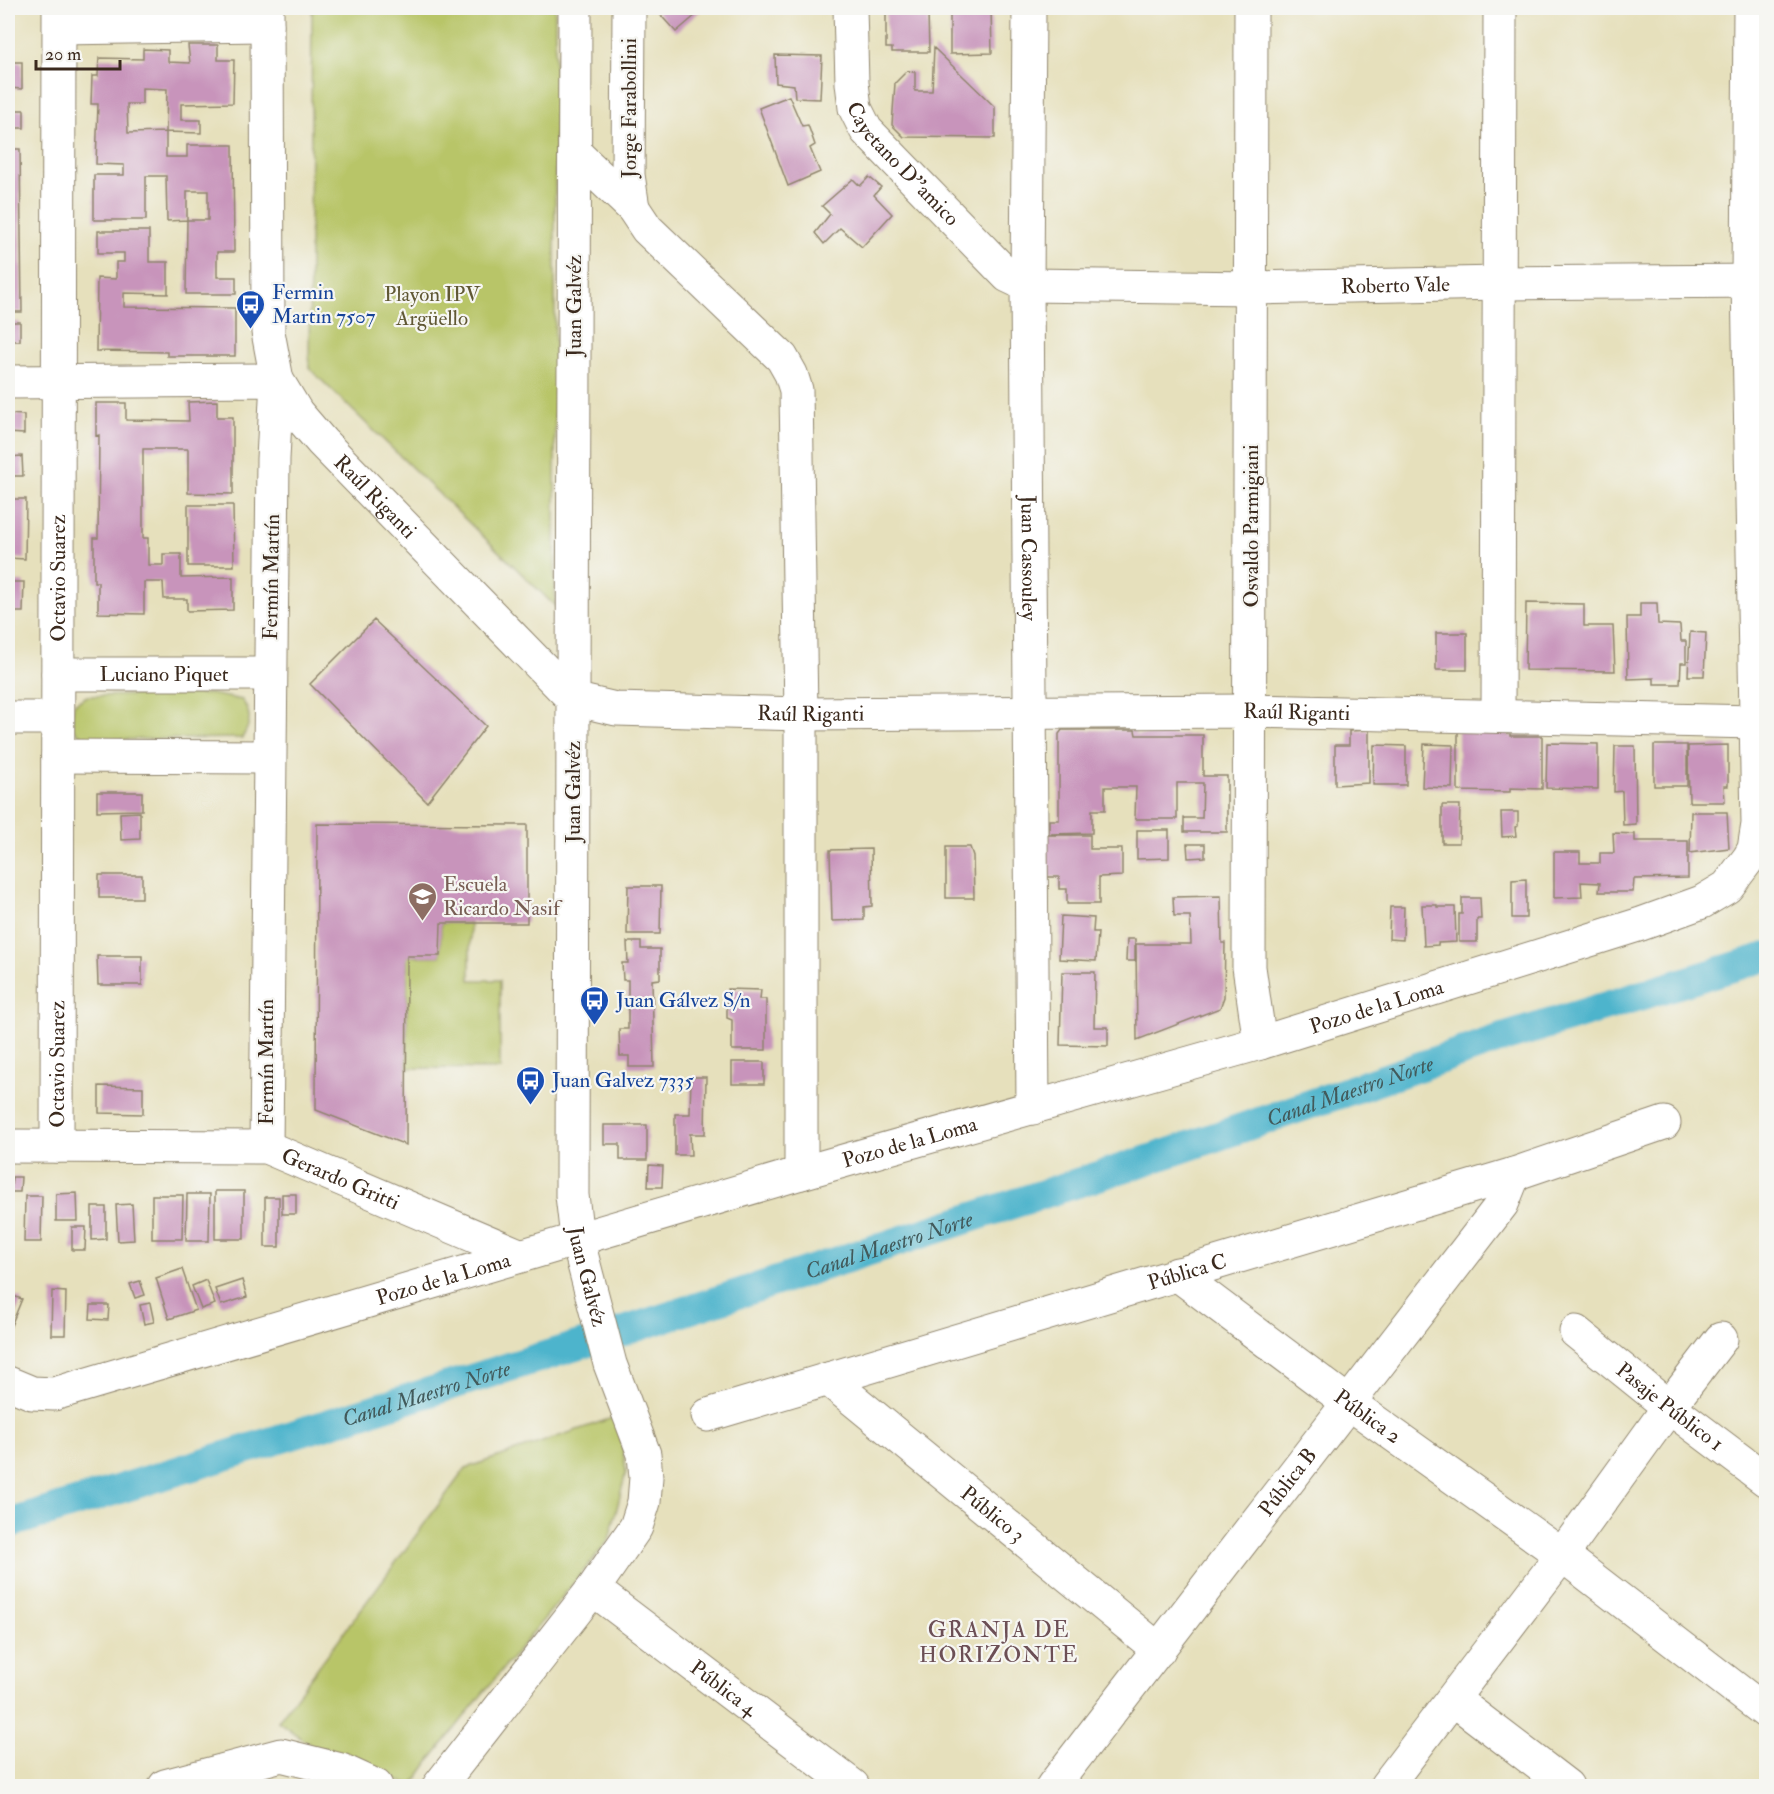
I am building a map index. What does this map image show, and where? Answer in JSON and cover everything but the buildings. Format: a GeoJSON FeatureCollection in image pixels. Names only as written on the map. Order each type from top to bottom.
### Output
{"type":"FeatureCollection","features":[{"type":"Feature","properties":{"kind":"street","name":"Juan Galvéz"},"geometry":{"type":"LineString","coordinates":[[439,1786],[593,1589],[636,1527],[644,1502],[646,1477],[644,1454],[610,1364],[590,1292],[577,1238],[572,1195],[575,8]]}},
{"type":"Feature","properties":{"kind":"street","name":"Jorge Farabollini"},"geometry":{"type":"LineString","coordinates":[[629,8],[627,175],[633,208]]}},
{"type":"Feature","properties":{"kind":"street","name":"Cayetano D''amico"},"geometry":{"type":"LineString","coordinates":[[850,8],[855,108],[866,130],[1008,276],[1026,285]]}},
{"type":"Feature","properties":{"kind":"street","name":"Juan Cassouley"},"geometry":{"type":"LineString","coordinates":[[1029,8],[1026,285],[1032,1108]]}},
{"type":"Feature","properties":{"kind":"street","name":"Osvaldo Parmigiani"},"geometry":{"type":"LineString","coordinates":[[1251,8],[1249,967],[1260,1043]]}},
{"type":"Feature","properties":{"kind":"street"},"geometry":{"type":"LineString","coordinates":[[1498,716],[1500,8]]}},
{"type":"Feature","properties":{"kind":"street"},"geometry":{"type":"LineString","coordinates":[[1750,8],[1758,69],[1755,722]]}},
{"type":"Feature","properties":{"kind":"street"},"geometry":{"type":"LineString","coordinates":[[60,18],[267,16]]}},
{"type":"Feature","properties":{"kind":"street","name":"Fermín Martín"},"geometry":{"type":"LineString","coordinates":[[266,1146],[273,459],[277,380],[268,332],[267,16]]}},
{"type":"Feature","properties":{"kind":"street","name":"Octavio Suarez"},"geometry":{"type":"LineString","coordinates":[[57,1146],[60,18]]}},
{"type":"Feature","properties":{"kind":"street"},"geometry":{"type":"LineString","coordinates":[[575,153],[633,208],[647,229],[782,358],[791,374],[796,390],[801,714],[801,1173]]}},
{"type":"Feature","properties":{"kind":"street","name":"Roberto Vale"},"geometry":{"type":"LineString","coordinates":[[1026,285],[1251,288],[1757,281]]}},
{"type":"Feature","properties":{"kind":"street"},"geometry":{"type":"LineString","coordinates":[[8,382],[277,380]]}},
{"type":"Feature","properties":{"kind":"street","name":"Raúl Riganti"},"geometry":{"type":"LineString","coordinates":[[277,380],[297,413],[322,442],[573,699],[616,709],[801,714],[1250,711],[1755,722]]}},
{"type":"Feature","properties":{"kind":"street","name":"Luciano Piquet"},"geometry":{"type":"LineString","coordinates":[[58,674],[270,674]]}},
{"type":"Feature","properties":{"kind":"street"},"geometry":{"type":"LineString","coordinates":[[8,718],[57,718]]}},
{"type":"Feature","properties":{"kind":"street","name":"Pozo de la Loma"},"geometry":{"type":"LineString","coordinates":[[8,1383],[32,1393],[54,1394],[577,1238],[1260,1043],[1641,924],[1702,902],[1727,887],[1754,849],[1758,824],[1755,722]]}},
{"type":"Feature","properties":{"kind":"street"},"geometry":{"type":"LineString","coordinates":[[58,756],[269,757]]}},
{"type":"Feature","properties":{"kind":"street","name":"Pública C"},"geometry":{"type":"LineString","coordinates":[[708,1415],[1514,1174],[1664,1123]]}},
{"type":"Feature","properties":{"kind":"street","name":"Gerardo Gritti"},"geometry":{"type":"LineString","coordinates":[[8,1146],[266,1146],[519,1255]]}},
{"type":"Feature","properties":{"kind":"street","name":"Pública B"},"geometry":{"type":"LineString","coordinates":[[1053,1786],[1502,1204],[1514,1174]]}},
{"type":"Feature","properties":{"kind":"street","name":"Pública 2"},"geometry":{"type":"LineString","coordinates":[[1177,1274],[1349,1403],[1562,1555],[1767,1712]]}},
{"type":"Feature","properties":{"kind":"street","name":"Pasaje Público 1"},"geometry":{"type":"LineString","coordinates":[[1576,1332],[1669,1407],[1767,1480]]}},
{"type":"Feature","properties":{"kind":"street"},"geometry":{"type":"LineString","coordinates":[[1386,1786],[1562,1555],[1721,1339]]}},
{"type":"Feature","properties":{"kind":"street","name":"Público 3"},"geometry":{"type":"LineString","coordinates":[[828,1379],[1159,1650]]}},
{"type":"Feature","properties":{"kind":"street","name":"Pública 4"},"geometry":{"type":"LineString","coordinates":[[593,1589],[853,1786]]}},
{"type":"Feature","properties":{"kind":"street"},"geometry":{"type":"LineString","coordinates":[[1453,1700],[1567,1786]]}},
{"type":"Feature","properties":{"kind":"street"},"geometry":{"type":"LineString","coordinates":[[165,1786],[280,1755],[341,1770],[376,1786]]}},
{"type":"Feature","properties":{"kind":"green space"},"geometry":{"type":"Polygon","coordinates":[[[84,8],[252,8],[250,12],[94,14],[84,8]]]}},
{"type":"Feature","properties":{"kind":"green space","name":"Playon IPV Argüello"},"geometry":{"type":"Polygon","coordinates":[[[312,8],[555,8],[555,606],[309,368],[312,8]]]}},
{"type":"Feature","properties":{"kind":"green space"},"geometry":{"type":"Polygon","coordinates":[[[211,694],[242,700],[249,719],[242,738],[87,740],[72,725],[74,704],[87,696],[211,694]]]}},
{"type":"Feature","properties":{"kind":"green space"},"geometry":{"type":"Polygon","coordinates":[[[441,923],[470,923],[470,980],[500,980],[500,1069],[407,1068],[407,956],[440,956],[441,923]]]}},
{"type":"Feature","properties":{"kind":"green space"},"geometry":{"type":"Polygon","coordinates":[[[618,1416],[626,1472],[609,1540],[479,1698],[412,1786],[310,1745],[278,1721],[466,1468],[618,1416]]]}},
{"type":"Feature","properties":{"kind":"waterway","name":"Canal Maestro Norte"},"geometry":{"type":"LineString","coordinates":[[8,1524],[621,1332],[1169,1153],[1496,1040],[1766,957]]}},
{"type":"Feature","properties":{"kind":"place","name":"Fermin Martin 7507"},"geometry":{"type":"Point","coordinates":[251,330]}},
{"type":"Feature","properties":{"kind":"place","name":"Escuela Ricardo Nasif"},"geometry":{"type":"Point","coordinates":[422,922]}},
{"type":"Feature","properties":{"kind":"place","name":"Juan Gálvez S/n"},"geometry":{"type":"Point","coordinates":[595,1026]}},
{"type":"Feature","properties":{"kind":"place","name":"Juan Galvez 7335"},"geometry":{"type":"Point","coordinates":[531,1106]}},
{"type":"Feature","properties":{"kind":"district","name":"GRANJA DE HORIZONTE"},"geometry":{"type":"Point","coordinates":[999,1642]}}]}
